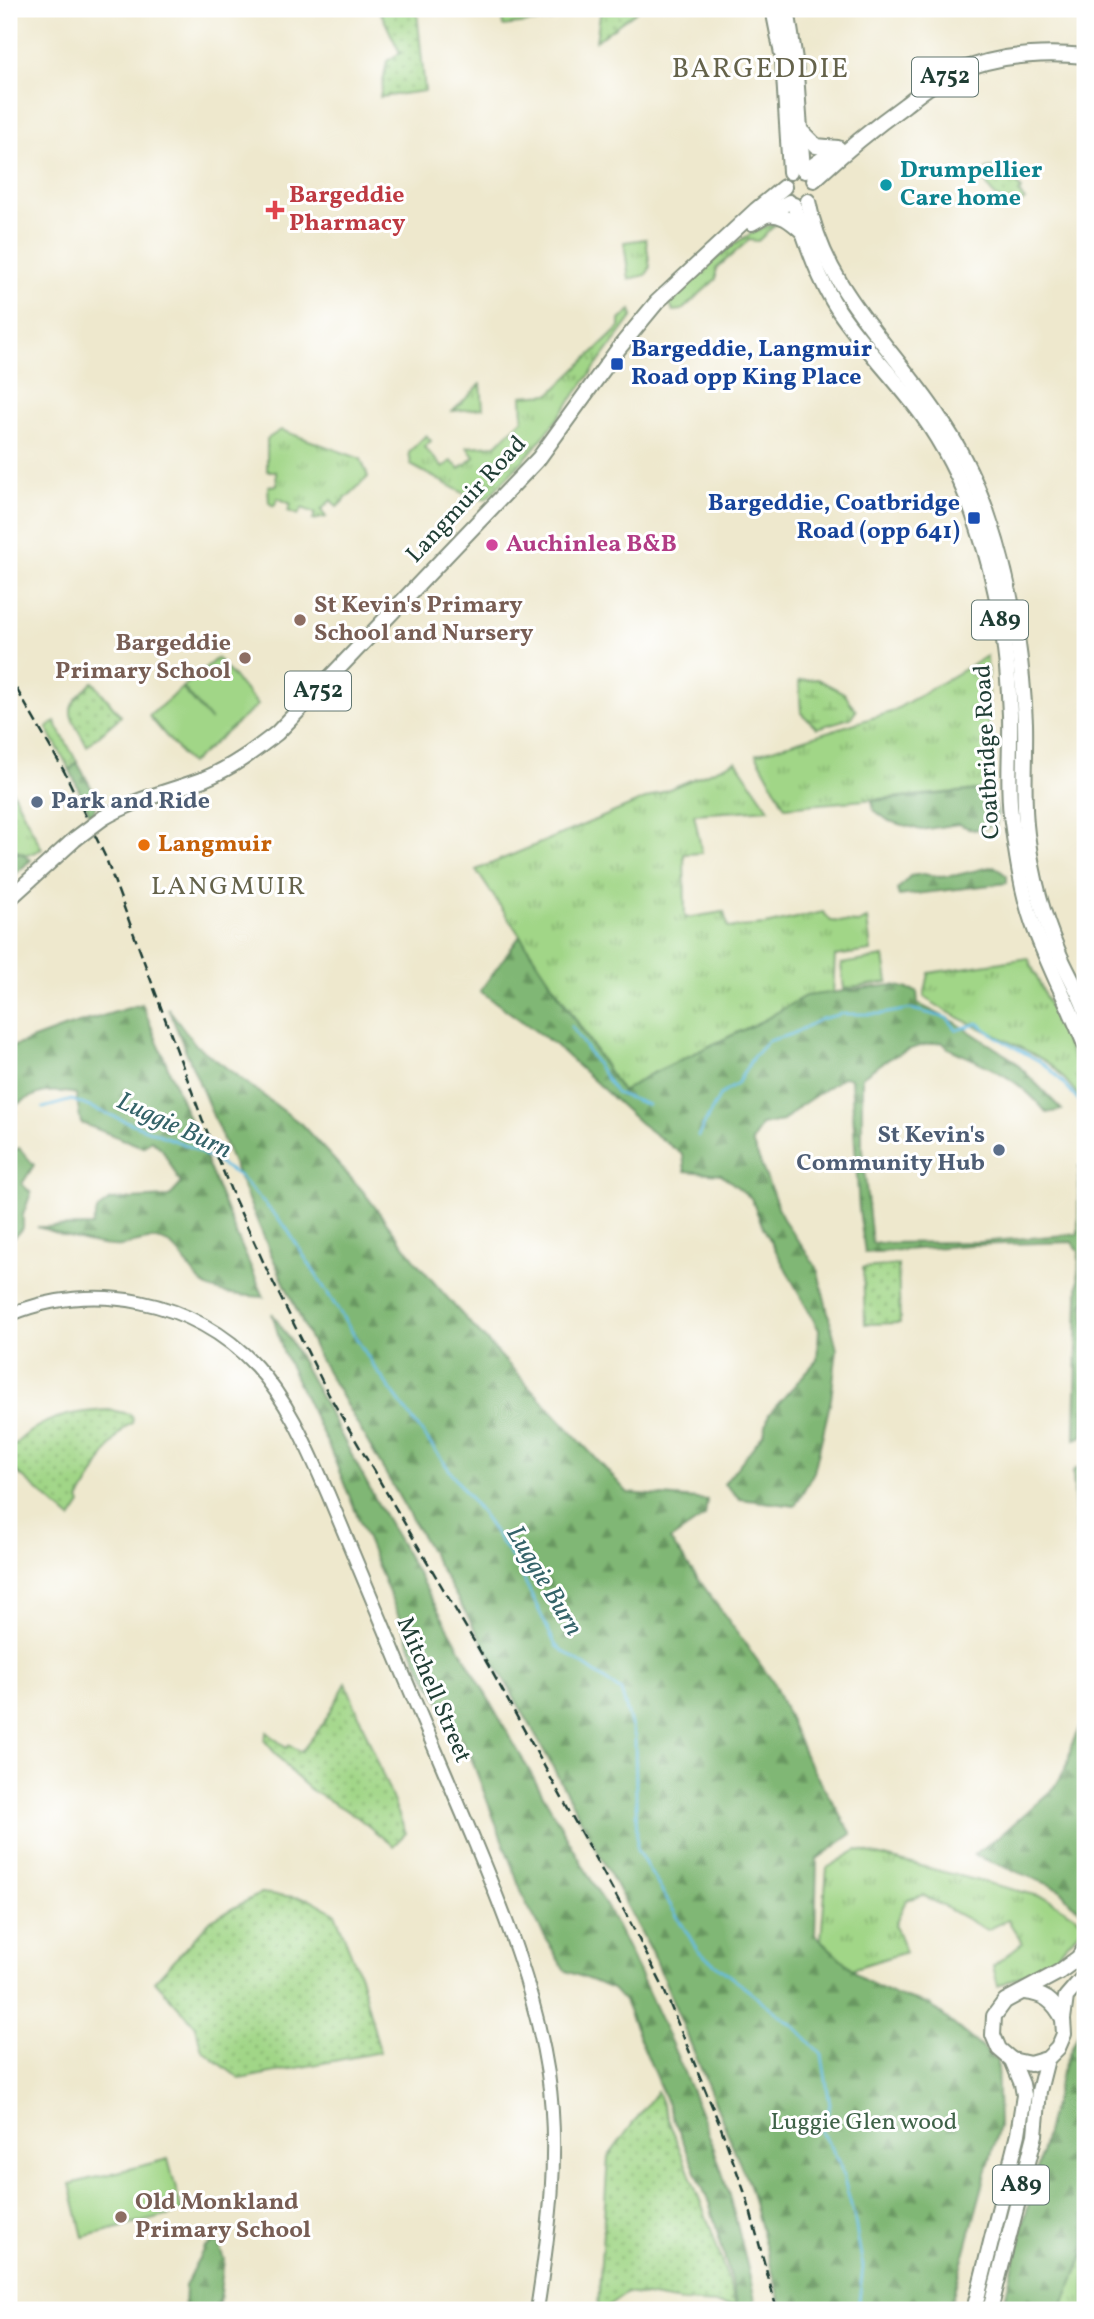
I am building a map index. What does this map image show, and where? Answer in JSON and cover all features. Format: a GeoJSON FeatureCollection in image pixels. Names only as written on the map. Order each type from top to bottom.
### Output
{"type":"FeatureCollection","features":[{"type":"Feature","properties":{"kind":"main road"},"geometry":{"type":"LineString","coordinates":[[773,9],[803,173],[814,192],[794,198],[785,181],[803,173]]}},
{"type":"Feature","properties":{"kind":"main road"},"geometry":{"type":"LineString","coordinates":[[787,9],[795,61],[803,173]]}},
{"type":"Feature","properties":{"kind":"main road","name":"A752"},"geometry":{"type":"LineString","coordinates":[[803,173],[873,129],[948,75],[1007,57],[1030,54],[1085,57]]}},
{"type":"Feature","properties":{"kind":"main road","name":"A752"},"geometry":{"type":"LineString","coordinates":[[803,173],[838,148],[873,129]]}},
{"type":"Feature","properties":{"kind":"main road"},"geometry":{"type":"LineString","coordinates":[[800,130],[816,146],[838,148]]}},
{"type":"Feature","properties":{"kind":"main road","name":"Langmuir Road"},"geometry":{"type":"LineString","coordinates":[[725,240],[794,198]]}},
{"type":"Feature","properties":{"kind":"main road","name":"Langmuir Road"},"geometry":{"type":"LineString","coordinates":[[9,899],[75,839],[103,818],[135,802],[205,778],[246,757],[277,733],[539,458],[645,316],[692,268],[756,210],[794,198]]}},
{"type":"Feature","properties":{"kind":"main road","name":"Coatbridge Road"},"geometry":{"type":"LineString","coordinates":[[794,198],[818,271],[840,312],[923,416],[964,489],[979,530],[1000,617],[1006,658],[1010,714],[1011,813],[1024,889],[1043,948],[1085,1045]]}},
{"type":"Feature","properties":{"kind":"main road","name":"Coatbridge Road"},"geometry":{"type":"LineString","coordinates":[[794,198],[840,286],[939,416],[964,460],[995,537],[1016,628],[1021,668],[1025,724],[1024,797],[1037,888],[1058,950],[1085,1009]]}},
{"type":"Feature","properties":{"kind":"main road"},"geometry":{"type":"LineString","coordinates":[[764,215],[777,214],[791,220],[804,233]]}},
{"type":"Feature","properties":{"kind":"main road","name":"A89"},"geometry":{"type":"LineString","coordinates":[[974,2310],[1022,2116],[1024,2095],[1012,2060],[999,2049],[993,2035],[994,2016],[1005,2001],[1078,1958],[1085,1948]]}},
{"type":"Feature","properties":{"kind":"main road","name":"A89"},"geometry":{"type":"LineString","coordinates":[[990,2310],[1035,2135],[1039,2091],[1047,2059],[1058,2048],[1064,2034],[1066,1997],[1085,1975]]}},
{"type":"Feature","properties":{"kind":"main road"},"geometry":{"type":"LineString","coordinates":[[1024,1992],[1041,1994],[1055,2004],[1063,2018]]}},
{"type":"Feature","properties":{"kind":"main road"},"geometry":{"type":"LineString","coordinates":[[1012,2060],[1030,2064],[1047,2059]]}},
{"type":"Feature","properties":{"kind":"street","name":"Mitchell Street"},"geometry":{"type":"LineString","coordinates":[[9,1315],[31,1306],[64,1299],[93,1297],[120,1297],[177,1312],[212,1330],[236,1347],[257,1367],[297,1427],[334,1508],[491,1881],[534,2001],[548,2077],[554,2160],[547,2247],[537,2310]]}},
{"type":"Feature","properties":{"kind":"green space"},"geometry":{"type":"Polygon","coordinates":[[[379,9],[431,9],[417,11],[425,91],[380,97],[387,61],[400,53],[379,9]]]}},
{"type":"Feature","properties":{"kind":"green space"},"geometry":{"type":"Polygon","coordinates":[[[501,9],[554,9],[552,20],[503,26],[501,9]]]}},
{"type":"Feature","properties":{"kind":"green space"},"geometry":{"type":"Polygon","coordinates":[[[601,9],[637,9],[638,10],[596,41],[601,9]]]}},
{"type":"Feature","properties":{"kind":"green space"},"geometry":{"type":"Polygon","coordinates":[[[1002,166],[1021,189],[1019,193],[1025,200],[1016,207],[1009,207],[992,193],[986,184],[984,173],[987,169],[1002,166]]]}},
{"type":"Feature","properties":{"kind":"green space"},"geometry":{"type":"Polygon","coordinates":[[[774,224],[758,241],[749,240],[716,269],[716,279],[682,310],[673,311],[669,303],[717,257],[745,237],[774,224]]]}},
{"type":"Feature","properties":{"kind":"green space"},"geometry":{"type":"Polygon","coordinates":[[[646,239],[650,268],[646,275],[629,279],[624,242],[646,239]]]}},
{"type":"Feature","properties":{"kind":"green space"},"geometry":{"type":"Polygon","coordinates":[[[631,310],[633,316],[549,430],[487,498],[474,499],[411,465],[409,452],[426,435],[431,441],[424,447],[443,468],[451,461],[460,469],[474,457],[467,447],[496,445],[523,419],[522,396],[550,394],[620,327],[620,320],[631,310]]]}},
{"type":"Feature","properties":{"kind":"green space"},"geometry":{"type":"Polygon","coordinates":[[[481,384],[483,408],[453,411],[481,384]]]}},
{"type":"Feature","properties":{"kind":"green space"},"geometry":{"type":"Polygon","coordinates":[[[281,430],[361,459],[368,477],[337,507],[331,500],[321,510],[326,517],[313,520],[315,513],[302,508],[298,515],[288,511],[291,504],[278,498],[274,506],[269,503],[268,486],[277,485],[276,471],[267,471],[267,439],[281,430]]]}},
{"type":"Feature","properties":{"kind":"green space"},"geometry":{"type":"Polygon","coordinates":[[[987,656],[990,789],[785,807],[756,754],[891,712],[987,656]]]}},
{"type":"Feature","properties":{"kind":"green space"},"geometry":{"type":"Polygon","coordinates":[[[217,658],[258,705],[190,764],[149,716],[182,688],[211,721],[183,687],[217,658]]]}},
{"type":"Feature","properties":{"kind":"green space"},"geometry":{"type":"Polygon","coordinates":[[[817,679],[844,693],[856,711],[851,718],[817,728],[801,713],[799,681],[817,679]]]}},
{"type":"Feature","properties":{"kind":"green space"},"geometry":{"type":"Polygon","coordinates":[[[93,682],[121,716],[87,746],[71,712],[76,699],[93,682]]]}},
{"type":"Feature","properties":{"kind":"green space"},"geometry":{"type":"Polygon","coordinates":[[[55,722],[77,762],[70,770],[47,728],[55,722]]]}},
{"type":"Feature","properties":{"kind":"green space"},"geometry":{"type":"Polygon","coordinates":[[[736,761],[769,809],[694,814],[702,853],[684,854],[685,918],[724,912],[728,928],[765,925],[823,912],[831,921],[858,923],[867,919],[871,951],[835,956],[833,994],[805,996],[764,1020],[647,1076],[622,1092],[476,870],[736,761]]]}},
{"type":"Feature","properties":{"kind":"green space"},"geometry":{"type":"Polygon","coordinates":[[[77,762],[97,798],[94,812],[90,815],[70,770],[77,762]]]}},
{"type":"Feature","properties":{"kind":"green space"},"geometry":{"type":"Polygon","coordinates":[[[9,785],[42,849],[28,855],[9,848],[9,785]]]}},
{"type":"Feature","properties":{"kind":"green space"},"geometry":{"type":"Polygon","coordinates":[[[990,789],[998,812],[996,825],[974,830],[958,824],[921,830],[889,821],[874,810],[872,801],[990,789]]]}},
{"type":"Feature","properties":{"kind":"green space"},"geometry":{"type":"Polygon","coordinates":[[[9,853],[20,853],[31,860],[9,880],[9,853]]]}},
{"type":"Feature","properties":{"kind":"green space"},"geometry":{"type":"Polygon","coordinates":[[[994,866],[1007,876],[1007,883],[899,896],[897,890],[910,876],[923,874],[941,877],[994,866]]]}},
{"type":"Feature","properties":{"kind":"green space"},"geometry":{"type":"Polygon","coordinates":[[[520,936],[622,1092],[647,1076],[764,1020],[805,996],[893,985],[917,991],[918,1004],[955,1022],[1012,1059],[1062,1110],[1047,1113],[1013,1081],[948,1048],[942,1042],[899,1054],[862,1077],[862,1149],[872,1243],[980,1242],[1078,1234],[1079,1167],[1085,1169],[1083,1436],[1075,1439],[1079,1251],[1072,1242],[970,1245],[865,1253],[859,1210],[851,1078],[843,1077],[783,1121],[761,1125],[752,1142],[783,1219],[817,1268],[837,1349],[831,1399],[814,1472],[795,1506],[740,1499],[724,1484],[764,1433],[769,1414],[817,1360],[819,1330],[763,1227],[751,1198],[721,1174],[685,1171],[683,1155],[640,1123],[555,1045],[480,991],[520,936]]]}},
{"type":"Feature","properties":{"kind":"green space"},"geometry":{"type":"Polygon","coordinates":[[[884,957],[888,982],[844,989],[841,964],[884,957]]]}},
{"type":"Feature","properties":{"kind":"green space"},"geometry":{"type":"Polygon","coordinates":[[[1028,958],[1080,1073],[1084,1103],[1048,1063],[924,997],[929,973],[1028,958]]]}},
{"type":"Feature","properties":{"kind":"green space"},"geometry":{"type":"Polygon","coordinates":[[[142,1004],[264,1297],[229,1294],[211,1289],[199,1280],[177,1251],[163,1240],[151,1239],[111,1246],[89,1243],[37,1227],[92,1226],[98,1209],[110,1200],[169,1197],[181,1184],[162,1149],[151,1140],[143,1147],[81,1123],[76,1094],[44,1092],[16,1105],[12,1132],[9,1135],[9,1048],[142,1004]]]}},
{"type":"Feature","properties":{"kind":"green space","name":"Luggie Glen wood"},"geometry":{"type":"Polygon","coordinates":[[[168,1008],[196,1045],[301,1124],[362,1190],[419,1265],[457,1309],[628,1493],[707,1500],[705,1516],[670,1540],[773,1682],[807,1760],[852,1834],[817,1859],[815,1935],[864,1980],[895,1995],[930,2005],[997,2060],[999,2126],[949,2310],[783,2310],[749,2185],[656,1960],[533,1730],[317,1354],[271,1254],[168,1008]]]}},
{"type":"Feature","properties":{"kind":"green space"},"geometry":{"type":"Polygon","coordinates":[[[19,1148],[34,1165],[22,1184],[31,1193],[23,1215],[23,1227],[9,1241],[9,1153],[19,1148]]]}},
{"type":"Feature","properties":{"kind":"green space"},"geometry":{"type":"Polygon","coordinates":[[[898,1265],[900,1323],[865,1324],[863,1268],[898,1265]]]}},
{"type":"Feature","properties":{"kind":"green space"},"geometry":{"type":"Polygon","coordinates":[[[272,1313],[290,1340],[379,1506],[610,1913],[696,2101],[736,2220],[757,2310],[739,2310],[710,2205],[624,2001],[613,1989],[564,1970],[526,1903],[470,1755],[417,1661],[330,1449],[283,1352],[272,1313]]]}},
{"type":"Feature","properties":{"kind":"green space"},"geometry":{"type":"Polygon","coordinates":[[[109,1410],[130,1414],[132,1423],[111,1445],[71,1519],[10,1466],[9,1451],[31,1431],[54,1419],[109,1410]]]}},
{"type":"Feature","properties":{"kind":"green space"},"geometry":{"type":"Polygon","coordinates":[[[1079,1467],[1085,1512],[1085,1674],[1073,1471],[1079,1467]]]}},
{"type":"Feature","properties":{"kind":"green space"},"geometry":{"type":"Polygon","coordinates":[[[346,1683],[406,1833],[393,1846],[356,1816],[311,1790],[293,1774],[264,1740],[267,1732],[286,1748],[290,1745],[301,1752],[323,1724],[346,1683]]]}},
{"type":"Feature","properties":{"kind":"green space"},"geometry":{"type":"Polygon","coordinates":[[[1085,1683],[1085,1913],[1071,1903],[1058,1888],[974,1855],[1055,1787],[1068,1764],[1071,1746],[1084,1718],[1085,1683]]]}},
{"type":"Feature","properties":{"kind":"green space"},"geometry":{"type":"Polygon","coordinates":[[[857,1850],[1047,1898],[1085,1924],[1051,1962],[998,1986],[993,1966],[1022,1943],[1008,1920],[987,1930],[923,1895],[906,1900],[895,1925],[906,1952],[851,1969],[821,1940],[827,1868],[857,1850]]]}},
{"type":"Feature","properties":{"kind":"green space"},"geometry":{"type":"Polygon","coordinates":[[[261,1893],[310,1899],[335,1913],[360,1976],[380,2052],[240,2079],[202,2050],[195,2025],[155,1981],[211,1920],[261,1893]]]}},
{"type":"Feature","properties":{"kind":"green space"},"geometry":{"type":"Polygon","coordinates":[[[1085,2017],[1085,2251],[1061,2310],[1002,2310],[1061,2073],[1085,2017]]]}},
{"type":"Feature","properties":{"kind":"green space"},"geometry":{"type":"Polygon","coordinates":[[[657,2091],[710,2226],[736,2305],[682,2302],[627,2293],[603,2310],[595,2310],[598,2306],[608,2157],[657,2091]]]}},
{"type":"Feature","properties":{"kind":"green space"},"geometry":{"type":"Polygon","coordinates":[[[168,2159],[182,2212],[83,2237],[70,2184],[168,2159]]]}},
{"type":"Feature","properties":{"kind":"green space"},"geometry":{"type":"Polygon","coordinates":[[[217,2241],[224,2259],[218,2310],[184,2310],[185,2286],[204,2248],[217,2241]]]}},
{"type":"Feature","properties":{"kind":"green space"},"geometry":{"type":"Polygon","coordinates":[[[1085,2246],[1085,2310],[1061,2310],[1085,2246]]]}},
{"type":"Feature","properties":{"kind":"waterway"},"geometry":{"type":"LineString","coordinates":[[698,1136],[720,1095],[737,1084],[753,1057],[768,1041],[792,1034],[821,1019],[841,1014],[881,1014],[911,1009],[947,1018],[957,1030],[978,1023],[1046,1066],[1085,1108]]}},
{"type":"Feature","properties":{"kind":"waterway"},"geometry":{"type":"LineString","coordinates":[[571,1026],[616,1093],[648,1105]]}},
{"type":"Feature","properties":{"kind":"waterway","name":"Luggie Burn"},"geometry":{"type":"LineString","coordinates":[[43,1108],[72,1100],[191,1147],[238,1175],[285,1226],[375,1368],[518,1567],[556,1646],[621,1691],[635,1738],[637,1850],[698,1951],[795,2027],[822,2055],[830,2105],[821,2132],[839,2161],[854,2216],[863,2267],[858,2310]]}},
{"type":"Feature","properties":{"kind":"railway"},"geometry":{"type":"LineString","coordinates":[[9,676],[64,771],[105,856],[234,1198],[329,1395],[491,1670],[626,1914],[662,1985],[747,2199],[777,2310]]}},
{"type":"Feature","properties":{"kind":"place","name":"Drumpellier Care home"},"geometry":{"type":"Point","coordinates":[886,185]}},
{"type":"Feature","properties":{"kind":"place","name":"Bargeddie Pharmacy"},"geometry":{"type":"Point","coordinates":[275,210]}},
{"type":"Feature","properties":{"kind":"place","name":"Bargeddie, Langmuir Road opp King Place"},"geometry":{"type":"Point","coordinates":[617,364]}},
{"type":"Feature","properties":{"kind":"place","name":"Bargeddie, Coatbridge Road (opp 641)"},"geometry":{"type":"Point","coordinates":[974,518]}},
{"type":"Feature","properties":{"kind":"place","name":"Auchinlea B&B"},"geometry":{"type":"Point","coordinates":[492,545]}},
{"type":"Feature","properties":{"kind":"place","name":"St Kevin's Primary School and Nursery"},"geometry":{"type":"Point","coordinates":[300,620]}},
{"type":"Feature","properties":{"kind":"place","name":"Bargeddie Primary School"},"geometry":{"type":"Point","coordinates":[245,658]}},
{"type":"Feature","properties":{"kind":"place","name":"Park and Ride"},"geometry":{"type":"Point","coordinates":[37,802]}},
{"type":"Feature","properties":{"kind":"place","name":"Langmuir"},"geometry":{"type":"Point","coordinates":[144,845]}},
{"type":"Feature","properties":{"kind":"place","name":"St Kevin's Community Hub"},"geometry":{"type":"Point","coordinates":[999,1150]}},
{"type":"Feature","properties":{"kind":"place","name":"Old Monkland Primary School"},"geometry":{"type":"Point","coordinates":[121,2217]}},
{"type":"Feature","properties":{"kind":"district","name":"BARGEDDIE"},"geometry":{"type":"Point","coordinates":[761,69]}},
{"type":"Feature","properties":{"kind":"district","name":"LANGMUIR"},"geometry":{"type":"Point","coordinates":[229,887]}}]}
